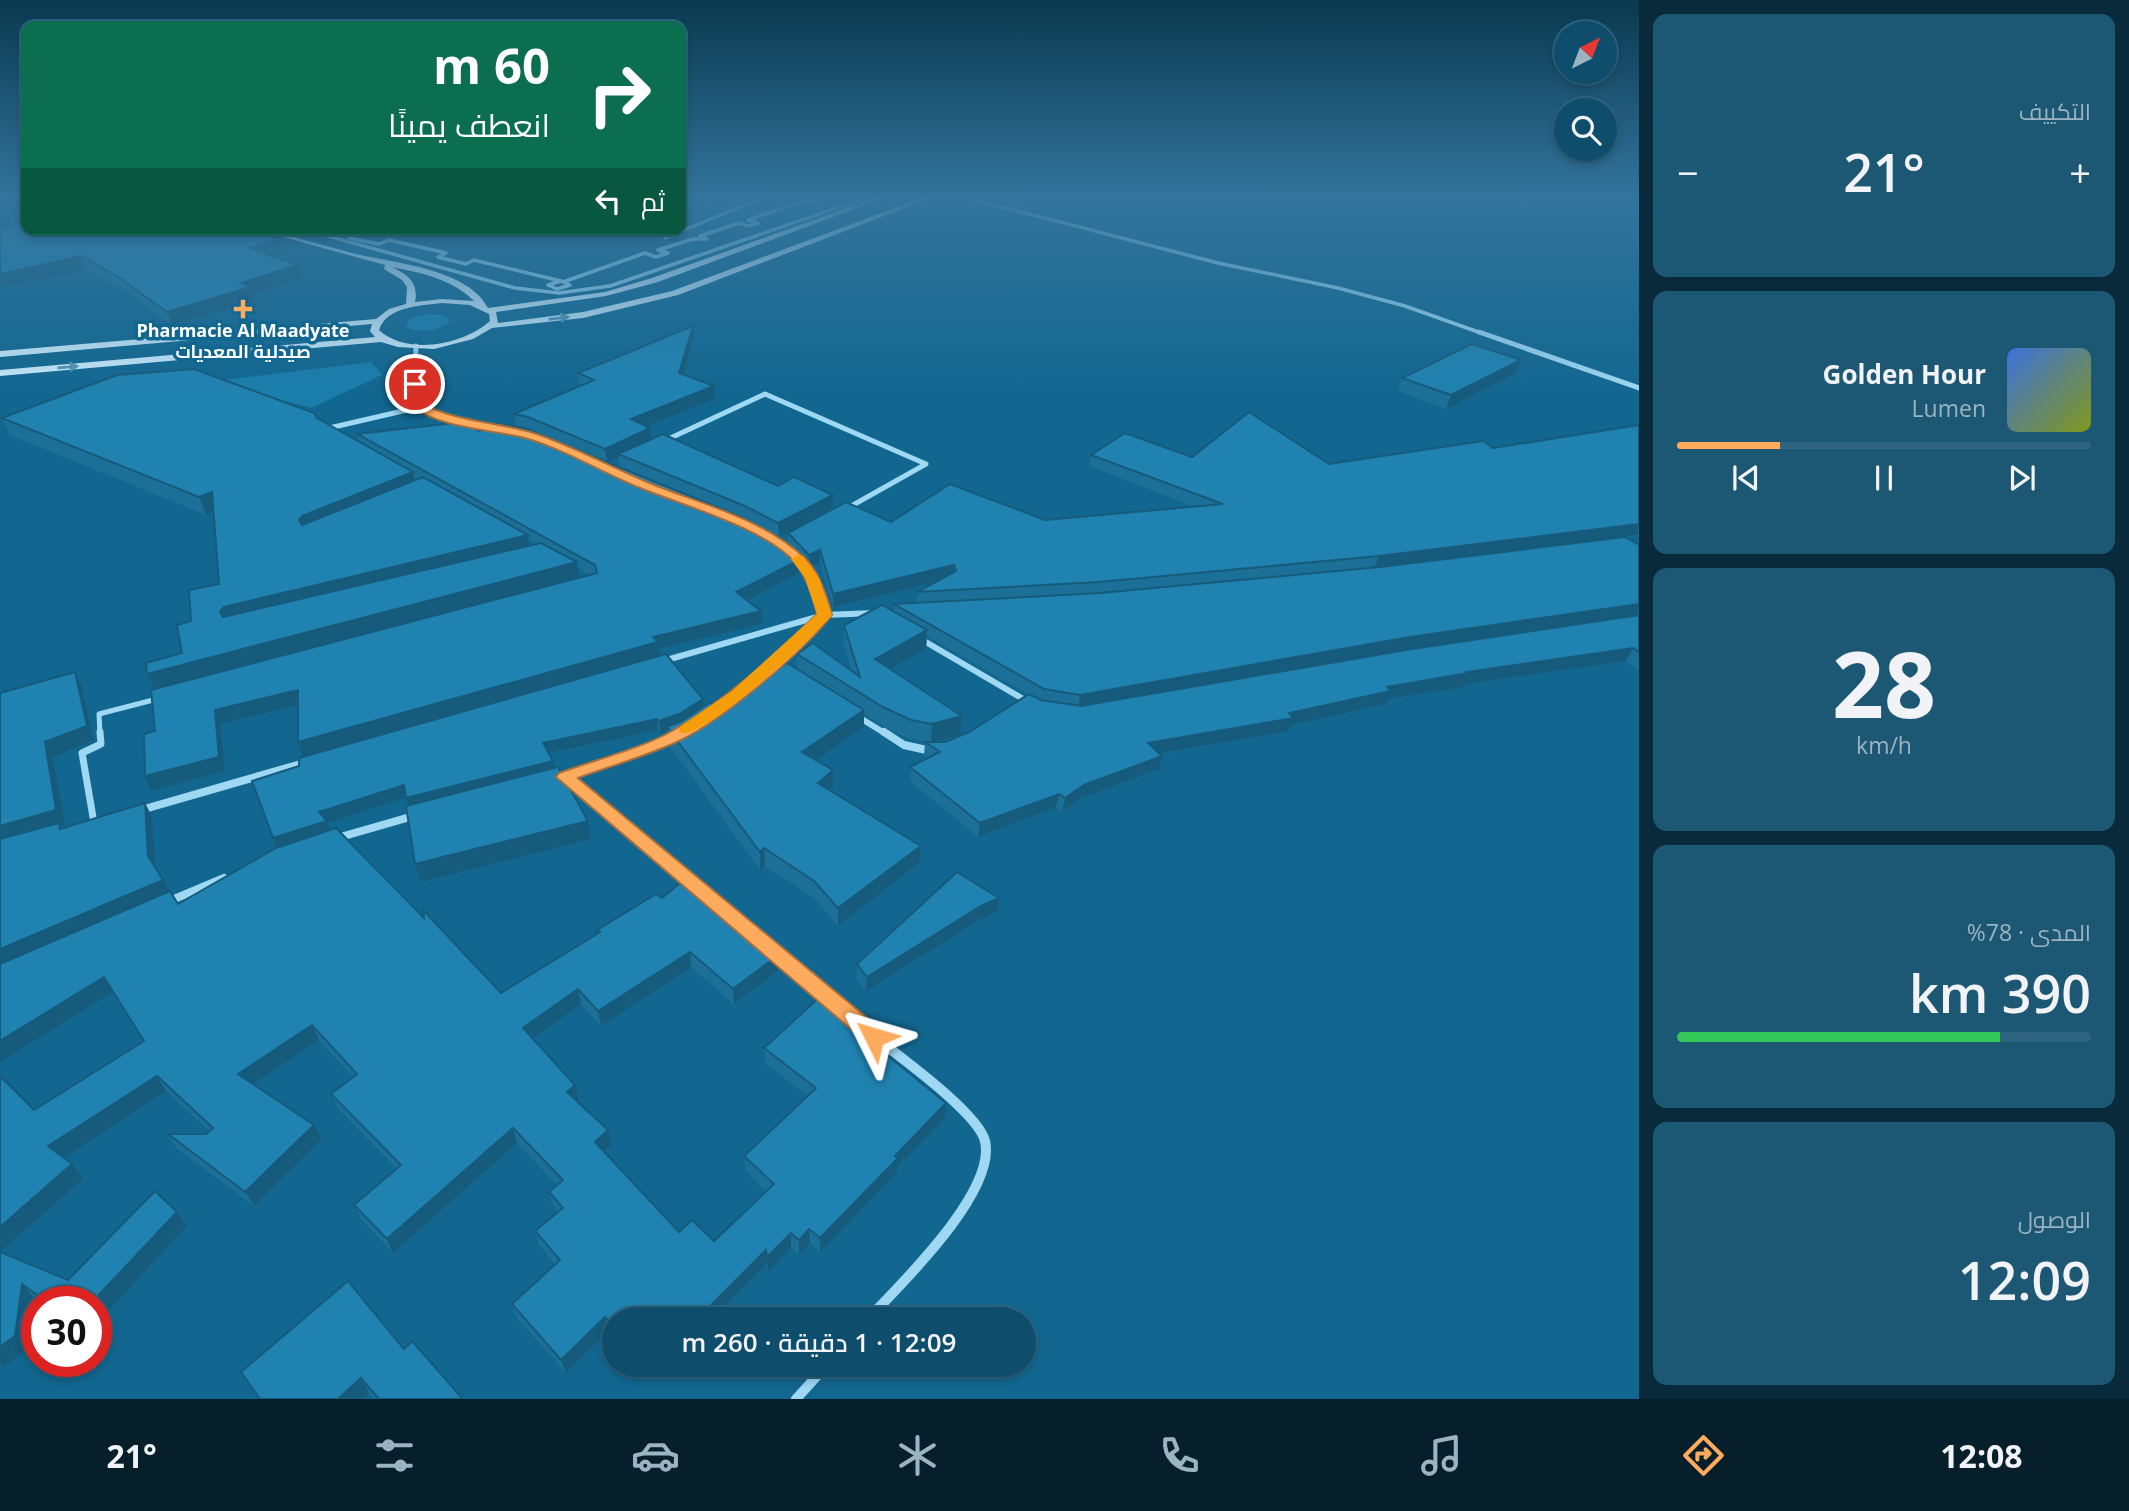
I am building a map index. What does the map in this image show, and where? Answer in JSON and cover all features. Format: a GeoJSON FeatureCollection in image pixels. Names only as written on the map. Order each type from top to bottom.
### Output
{"type":"FeatureCollection","features":[{"type":"Feature","properties":{"kind":"main road"},"geometry":{"type":"LineString","coordinates":[[377,262],[403,275],[412,286],[413,296],[409,306]]}},
{"type":"Feature","properties":{"kind":"main road"},"geometry":{"type":"LineString","coordinates":[[382,262],[428,270],[462,285],[495,317],[491,326]]}},
{"type":"Feature","properties":{"kind":"main road"},"geometry":{"type":"LineString","coordinates":[[0,354],[378,321],[409,306],[442,301],[487,308],[606,295],[704,262]]}},
{"type":"Feature","properties":{"kind":"main road"},"geometry":{"type":"LineString","coordinates":[[0,373],[382,339],[416,346],[461,341],[491,326],[583,315],[675,293],[757,262]]}},
{"type":"Feature","properties":{"kind":"main road"},"geometry":{"type":"LineString","coordinates":[[378,321],[374,331],[382,339]]}},
{"type":"Feature","properties":{"kind":"street"},"geometry":{"type":"LineString","coordinates":[[422,262],[514,288],[559,293],[610,286],[679,262]]}},
{"type":"Feature","properties":{"kind":"street"},"geometry":{"type":"LineString","coordinates":[[483,262],[561,281],[548,285],[557,289],[570,285],[562,282],[618,262]]}},
{"type":"Feature","properties":{"kind":"street"},"geometry":{"type":"LineString","coordinates":[[1215,262],[1374,297],[1639,388]]}},
{"type":"Feature","properties":{"kind":"street"},"geometry":{"type":"LineString","coordinates":[[416,346],[415,384],[420,407]]}},
{"type":"Feature","properties":{"kind":"street"},"geometry":{"type":"LineString","coordinates":[[655,446],[765,394],[926,464],[841,510]]}},
{"type":"Feature","properties":{"kind":"street"},"geometry":{"type":"LineString","coordinates":[[337,439],[324,430],[420,407],[455,421],[506,429]]}},
{"type":"Feature","properties":{"kind":"street"},"geometry":{"type":"LineString","coordinates":[[788,550],[802,563],[812,578],[824,615]]}},
{"type":"Feature","properties":{"kind":"street"},"geometry":{"type":"LineString","coordinates":[[652,664],[824,615],[876,613],[889,616]]}},
{"type":"Feature","properties":{"kind":"street"},"geometry":{"type":"LineString","coordinates":[[710,715],[774,664],[824,615]]}},
{"type":"Feature","properties":{"kind":"street"},"geometry":{"type":"LineString","coordinates":[[911,634],[1040,708]]}},
{"type":"Feature","properties":{"kind":"street"},"geometry":{"type":"LineString","coordinates":[[774,664],[785,671]]}},
{"type":"Feature","properties":{"kind":"street"},"geometry":{"type":"LineString","coordinates":[[94,823],[82,752],[101,744],[99,714],[166,696]]}},
{"type":"Feature","properties":{"kind":"street"},"geometry":{"type":"LineString","coordinates":[[1016,706],[1026,701]]}},
{"type":"Feature","properties":{"kind":"street"},"geometry":{"type":"LineString","coordinates":[[843,708],[904,745],[942,752]]}},
{"type":"Feature","properties":{"kind":"street"},"geometry":{"type":"LineString","coordinates":[[552,780],[674,737],[686,730]]}},
{"type":"Feature","properties":{"kind":"street"},"geometry":{"type":"LineString","coordinates":[[134,812],[320,759]]}},
{"type":"Feature","properties":{"kind":"street"},"geometry":{"type":"LineString","coordinates":[[565,777],[851,1017]]}},
{"type":"Feature","properties":{"kind":"street"},"geometry":{"type":"LineString","coordinates":[[330,840],[420,814]]}},
{"type":"Feature","properties":{"kind":"street"},"geometry":{"type":"LineString","coordinates":[[83,827],[108,820]]}},
{"type":"Feature","properties":{"kind":"street"},"geometry":{"type":"LineString","coordinates":[[153,908],[229,877]]}},
{"type":"Feature","properties":{"kind":"street"},"geometry":{"type":"LineString","coordinates":[[862,1026],[964,1111],[985,1140],[984,1174],[962,1213],[879,1307]]}},
{"type":"Feature","properties":{"kind":"street"},"geometry":{"type":"LineString","coordinates":[[796,1399],[816,1377]]}},
{"type":"Feature","properties":{"kind":"shaded area"},"geometry":{"type":"Polygon","coordinates":[[[430,314],[443,315],[450,321],[440,328],[428,331],[405,326],[411,318],[430,314]]]}},
{"type":"Feature","properties":{"kind":"shaded area"},"geometry":{"type":"Polygon","coordinates":[[[371,362],[382,375],[311,408],[214,381],[371,362]]]}},
{"type":"Feature","properties":{"kind":"building"},"geometry":{"type":"Polygon","coordinates":[[[0,262],[53,262],[0,274],[0,262]]]}},
{"type":"Feature","properties":{"kind":"building"},"geometry":{"type":"Polygon","coordinates":[[[92,262],[290,262],[298,265],[241,283],[251,287],[167,312],[117,276],[92,262]]]}},
{"type":"Feature","properties":{"kind":"building"},"geometry":{"type":"Polygon","coordinates":[[[693,326],[679,373],[714,386],[631,419],[650,428],[605,449],[528,417],[514,414],[594,380],[578,373],[693,326]]]}},
{"type":"Feature","properties":{"kind":"building"},"geometry":{"type":"Polygon","coordinates":[[[1472,344],[1521,360],[1451,395],[1402,378],[1472,344]]]}},
{"type":"Feature","properties":{"kind":"building"},"geometry":{"type":"Polygon","coordinates":[[[194,369],[314,413],[317,418],[413,472],[302,516],[299,520],[302,525],[423,477],[528,535],[224,607],[220,612],[223,617],[541,543],[577,562],[147,674],[146,663],[182,653],[177,625],[191,621],[189,590],[219,584],[212,492],[199,497],[2,418],[117,375],[194,369]]]}},
{"type":"Feature","properties":{"kind":"building"},"geometry":{"type":"Polygon","coordinates":[[[1249,412],[1329,464],[1483,441],[1493,448],[1639,425],[1639,524],[1379,556],[1099,582],[917,592],[956,571],[954,565],[833,594],[820,550],[809,555],[788,533],[846,502],[891,522],[950,484],[1045,520],[1223,504],[1091,455],[1125,433],[1192,457],[1249,412]]]}},
{"type":"Feature","properties":{"kind":"building"},"geometry":{"type":"Polygon","coordinates":[[[462,422],[479,431],[497,423],[524,428],[741,517],[775,536],[799,560],[736,592],[761,611],[653,637],[658,642],[298,742],[298,690],[215,710],[219,757],[145,776],[144,734],[155,731],[151,690],[597,573],[595,565],[357,434],[462,422]]]}},
{"type":"Feature","properties":{"kind":"building"},"geometry":{"type":"Polygon","coordinates":[[[663,434],[778,486],[794,477],[833,495],[778,523],[745,506],[618,454],[663,434]]]}},
{"type":"Feature","properties":{"kind":"building"},"geometry":{"type":"Polygon","coordinates":[[[1625,537],[1639,545],[1639,604],[1410,637],[1080,695],[1044,689],[894,604],[1100,593],[1380,567],[1625,537]]]}},
{"type":"Feature","properties":{"kind":"building"},"geometry":{"type":"Polygon","coordinates":[[[882,605],[927,630],[875,659],[962,716],[932,724],[911,720],[883,707],[797,654],[813,643],[860,677],[844,625],[882,605]]]}},
{"type":"Feature","properties":{"kind":"building"},"geometry":{"type":"Polygon","coordinates":[[[1639,615],[1639,652],[1633,648],[1467,672],[1469,673],[1387,687],[1391,691],[1289,713],[1294,718],[1148,743],[1162,756],[1084,785],[1065,798],[1059,794],[980,823],[910,767],[940,752],[925,742],[945,742],[969,732],[1029,694],[1041,700],[1081,706],[1412,649],[1639,615]]]}},
{"type":"Feature","properties":{"kind":"building"},"geometry":{"type":"Polygon","coordinates":[[[666,654],[703,699],[679,714],[659,721],[657,719],[543,743],[553,761],[406,798],[404,785],[319,812],[327,821],[273,838],[252,781],[299,766],[299,758],[666,654]]]}},
{"type":"Feature","properties":{"kind":"building"},"geometry":{"type":"Polygon","coordinates":[[[787,663],[864,710],[802,752],[833,770],[818,783],[921,846],[838,908],[814,881],[764,848],[760,852],[667,727],[682,721],[710,702],[717,710],[787,663]]]}},
{"type":"Feature","properties":{"kind":"building"},"geometry":{"type":"Polygon","coordinates":[[[75,672],[87,726],[45,742],[56,810],[0,826],[0,693],[75,672]]]}},
{"type":"Feature","properties":{"kind":"building"},"geometry":{"type":"Polygon","coordinates":[[[558,767],[588,821],[415,864],[406,806],[558,767]]]}},
{"type":"Feature","properties":{"kind":"building"},"geometry":{"type":"Polygon","coordinates":[[[145,803],[148,856],[163,880],[0,949],[0,839],[59,823],[60,829],[145,803]]]}},
{"type":"Feature","properties":{"kind":"building"},"geometry":{"type":"Polygon","coordinates":[[[336,828],[424,918],[423,910],[501,993],[656,894],[662,898],[686,878],[777,956],[733,989],[690,952],[598,1011],[578,989],[523,1028],[575,1085],[567,1092],[608,1130],[595,1142],[679,1232],[692,1220],[714,1241],[774,1184],[744,1156],[816,1088],[764,1048],[822,995],[874,1032],[867,1039],[946,1103],[895,1156],[898,1158],[820,1238],[809,1229],[799,1240],[791,1233],[767,1257],[766,1250],[709,1307],[602,1307],[602,1320],[561,1360],[512,1304],[560,1260],[535,1231],[563,1208],[549,1192],[563,1180],[513,1128],[387,1239],[354,1205],[401,1165],[331,1094],[357,1074],[312,1025],[238,1074],[314,1125],[245,1192],[168,1134],[206,1134],[213,1128],[157,1076],[48,1146],[72,1164],[0,1227],[0,1076],[34,1110],[144,1041],[104,977],[0,1041],[0,964],[170,891],[178,904],[276,848],[336,828]]]}},
{"type":"Feature","properties":{"kind":"building"},"geometry":{"type":"Polygon","coordinates":[[[957,872],[999,898],[981,906],[867,977],[857,964],[957,872]]]}},
{"type":"Feature","properties":{"kind":"building"},"geometry":{"type":"Polygon","coordinates":[[[155,1191],[177,1212],[107,1286],[22,1284],[15,1336],[0,1347],[0,1252],[68,1280],[155,1191]]]}},
{"type":"Feature","properties":{"kind":"building"},"geometry":{"type":"Polygon","coordinates":[[[348,1281],[404,1349],[412,1341],[461,1399],[379,1399],[361,1378],[338,1399],[260,1399],[241,1372],[348,1281]]]}},
{"type":"Feature","properties":{"kind":"slow traffic"},"geometry":{"type":"LineString","coordinates":[[687,729],[738,695],[824,615],[812,578],[798,559]]}},
{"type":"Feature","properties":{"kind":"place","name":"Pharmacie Al Maadyate صيدلية المعديات"},"geometry":{"type":"Point","coordinates":[243,309]}},
{"type":"Feature","properties":{"kind":"route"},"geometry":{"type":"LineString","coordinates":[[415,384],[420,407],[455,421],[528,435],[619,475],[699,504],[780,543],[802,563],[820,596],[824,615],[774,664],[738,695],[674,737],[565,777],[874,1037]]}}]}
